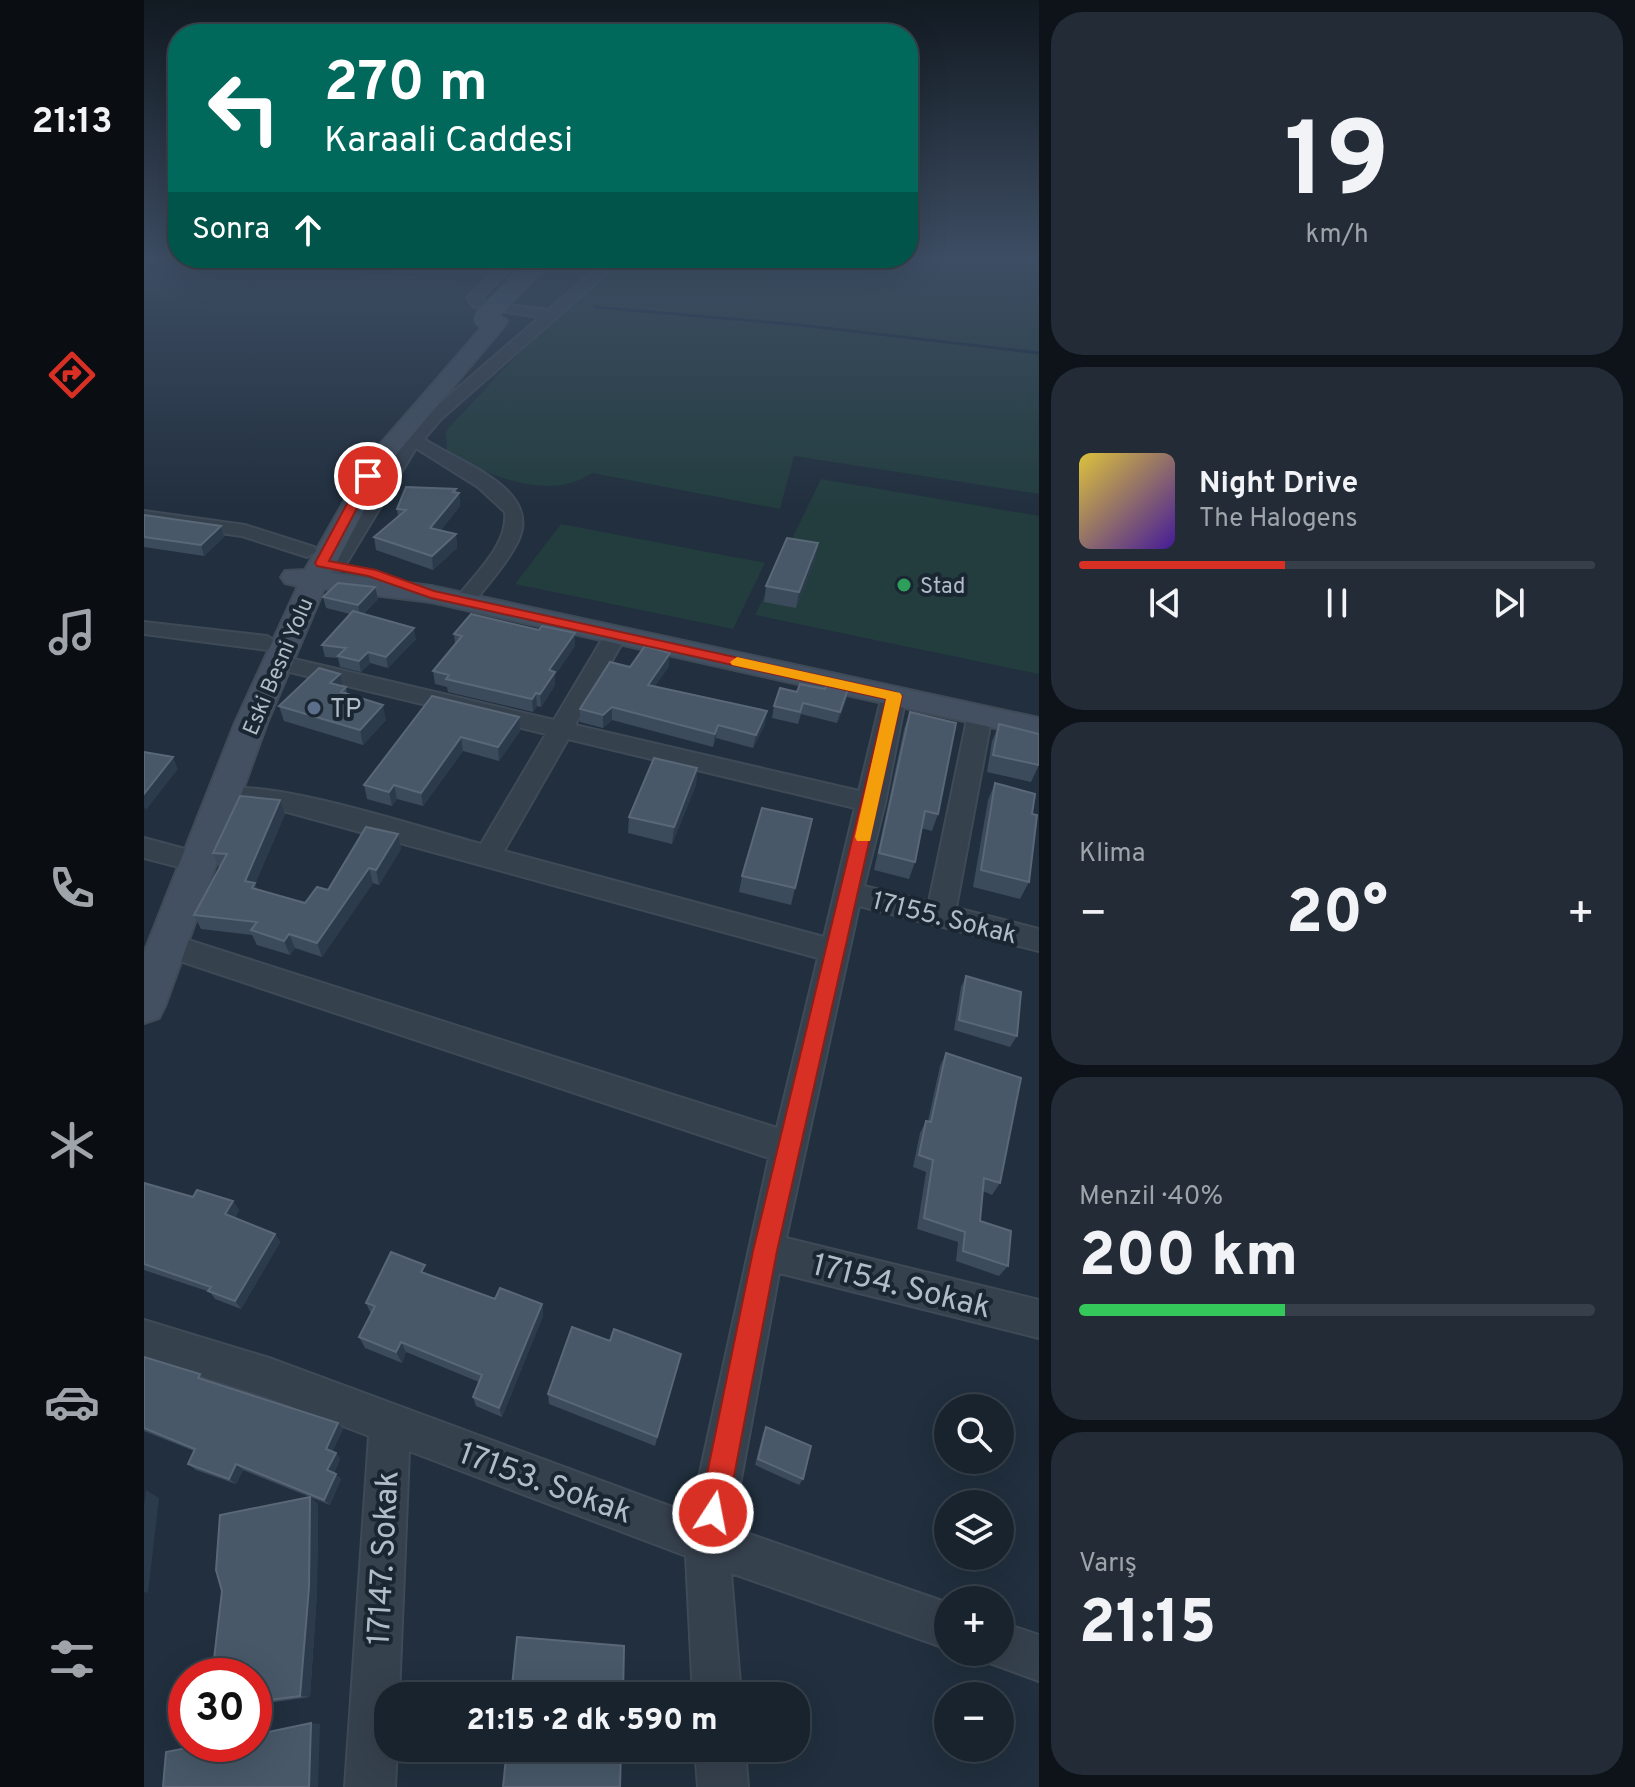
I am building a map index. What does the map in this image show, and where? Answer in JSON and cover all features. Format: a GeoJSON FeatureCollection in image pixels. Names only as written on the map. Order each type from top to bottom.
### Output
{"type":"FeatureCollection","features":[{"type":"Feature","properties":{"kind":"main road","name":"Eski Besni Yolu"},"geometry":{"type":"LineString","coordinates":[[144,1006],[155,944],[179,857],[313,566],[378,461],[475,340]]}},
{"type":"Feature","properties":{"kind":"main road"},"geometry":{"type":"LineString","coordinates":[[313,566],[615,636],[1039,728]]}},
{"type":"Feature","properties":{"kind":"main road","name":"Eski Besni Yolu"},"geometry":{"type":"LineString","coordinates":[[155,944],[226,796],[272,652]]}},
{"type":"Feature","properties":{"kind":"street"},"geometry":{"type":"LineString","coordinates":[[144,517],[245,531],[313,566],[435,416],[522,340]]}},
{"type":"Feature","properties":{"kind":"street"},"geometry":{"type":"LineString","coordinates":[[414,439],[433,455],[493,489],[514,508],[515,518],[507,545],[464,602]]}},
{"type":"Feature","properties":{"kind":"street"},"geometry":{"type":"LineString","coordinates":[[144,628],[272,652],[562,729],[872,803]]}},
{"type":"Feature","properties":{"kind":"street"},"geometry":{"type":"LineString","coordinates":[[488,855],[615,636]]}},
{"type":"Feature","properties":{"kind":"street"},"geometry":{"type":"LineString","coordinates":[[716,1682],[707,1542],[765,1251],[834,951],[872,803],[894,696]]}},
{"type":"Feature","properties":{"kind":"street"},"geometry":{"type":"LineString","coordinates":[[940,915],[980,715]]}},
{"type":"Feature","properties":{"kind":"street"},"geometry":{"type":"LineString","coordinates":[[226,796],[269,798],[834,951]]}},
{"type":"Feature","properties":{"kind":"street"},"geometry":{"type":"LineString","coordinates":[[144,848],[179,857]]}},
{"type":"Feature","properties":{"kind":"street","name":"17155. Sokak"},"geometry":{"type":"LineString","coordinates":[[850,893],[1039,940]]}},
{"type":"Feature","properties":{"kind":"street"},"geometry":{"type":"LineString","coordinates":[[155,944],[789,1148]]}},
{"type":"Feature","properties":{"kind":"street","name":"17154. Sokak"},"geometry":{"type":"LineString","coordinates":[[765,1251],[1039,1319]]}},
{"type":"Feature","properties":{"kind":"street","name":"17153. Sokak"},"geometry":{"type":"LineString","coordinates":[[144,1339],[269,1378],[707,1542],[934,1621]]}},
{"type":"Feature","properties":{"kind":"street","name":"17147. Sokak"},"geometry":{"type":"LineString","coordinates":[[370,1787],[390,1425]]}},
{"type":"Feature","properties":{"kind":"street"},"geometry":{"type":"LineString","coordinates":[[1014,1650],[1039,1658]]}},
{"type":"Feature","properties":{"kind":"street"},"geometry":{"type":"LineString","coordinates":[[721,1762],[723,1787]]}},
{"type":"Feature","properties":{"kind":"green space"},"geometry":{"type":"Polygon","coordinates":[[[533,340],[1039,340],[1039,494],[794,456],[780,509],[592,473],[575,482],[557,486],[520,482],[447,456],[446,431],[533,340]]]}},
{"type":"Feature","properties":{"kind":"green space","name":"Stad"},"geometry":{"type":"Polygon","coordinates":[[[821,479],[1039,516],[1039,674],[755,615],[821,479]]]}},
{"type":"Feature","properties":{"kind":"green space"},"geometry":{"type":"Polygon","coordinates":[[[561,524],[765,563],[733,629],[515,584],[561,524]]]}},
{"type":"Feature","properties":{"kind":"building"},"geometry":{"type":"Polygon","coordinates":[[[406,487],[456,489],[453,492],[459,493],[430,528],[456,534],[432,556],[374,537],[406,510],[397,509],[406,487]]]}},
{"type":"Feature","properties":{"kind":"building"},"geometry":{"type":"Polygon","coordinates":[[[144,515],[221,526],[201,545],[144,537],[144,515]]]}},
{"type":"Feature","properties":{"kind":"building"},"geometry":{"type":"Polygon","coordinates":[[[787,538],[818,543],[799,592],[766,586],[787,538]]]}},
{"type":"Feature","properties":{"kind":"building"},"geometry":{"type":"Polygon","coordinates":[[[338,583],[375,587],[358,605],[323,597],[338,583]]]}},
{"type":"Feature","properties":{"kind":"building"},"geometry":{"type":"Polygon","coordinates":[[[353,611],[414,628],[386,657],[368,652],[359,661],[338,656],[346,648],[322,645],[353,611]]]}},
{"type":"Feature","properties":{"kind":"building"},"geometry":{"type":"Polygon","coordinates":[[[471,614],[539,630],[542,626],[575,633],[549,670],[555,672],[540,694],[536,693],[532,699],[446,679],[449,675],[433,671],[462,636],[454,634],[471,614]]]}},
{"type":"Feature","properties":{"kind":"building"},"geometry":{"type":"Polygon","coordinates":[[[645,646],[670,653],[648,685],[767,711],[756,735],[718,725],[715,734],[612,707],[603,715],[580,709],[610,662],[630,667],[645,646]]]}},
{"type":"Feature","properties":{"kind":"building"},"geometry":{"type":"Polygon","coordinates":[[[319,668],[340,674],[330,683],[346,687],[341,692],[383,705],[360,730],[279,706],[319,668]]]}},
{"type":"Feature","properties":{"kind":"building"},"geometry":{"type":"Polygon","coordinates":[[[800,684],[825,689],[827,684],[848,689],[840,712],[803,703],[800,712],[774,706],[780,688],[797,692],[800,684]]]}},
{"type":"Feature","properties":{"kind":"building"},"geometry":{"type":"Polygon","coordinates":[[[432,696],[519,717],[498,747],[461,737],[421,793],[394,785],[389,792],[364,785],[432,696]]]}},
{"type":"Feature","properties":{"kind":"building"},"geometry":{"type":"Polygon","coordinates":[[[910,712],[956,723],[938,814],[925,811],[915,862],[879,853],[910,712]]]}},
{"type":"Feature","properties":{"kind":"building"},"geometry":{"type":"Polygon","coordinates":[[[999,724],[1039,734],[1039,765],[993,755],[999,724]]]}},
{"type":"Feature","properties":{"kind":"building"},"geometry":{"type":"Polygon","coordinates":[[[144,752],[173,757],[144,794],[144,752]]]}},
{"type":"Feature","properties":{"kind":"building"},"geometry":{"type":"Polygon","coordinates":[[[654,758],[697,768],[674,827],[629,817],[654,758]]]}},
{"type":"Feature","properties":{"kind":"building"},"geometry":{"type":"Polygon","coordinates":[[[995,783],[1035,794],[1032,814],[1037,815],[1029,882],[981,870],[995,783]]]}},
{"type":"Feature","properties":{"kind":"building"},"geometry":{"type":"Polygon","coordinates":[[[240,796],[280,800],[245,881],[255,883],[252,888],[305,903],[317,887],[328,890],[366,827],[398,834],[376,870],[369,868],[317,943],[289,934],[284,941],[251,930],[257,922],[194,915],[227,854],[213,853],[240,796]]]}},
{"type":"Feature","properties":{"kind":"building"},"geometry":{"type":"Polygon","coordinates":[[[762,808],[812,819],[795,888],[742,876],[762,808]]]}},
{"type":"Feature","properties":{"kind":"building"},"geometry":{"type":"Polygon","coordinates":[[[966,976],[1021,992],[1017,1036],[959,1020],[966,976]]]}},
{"type":"Feature","properties":{"kind":"building"},"geometry":{"type":"Polygon","coordinates":[[[946,1053],[1021,1078],[1000,1183],[984,1178],[980,1221],[1011,1231],[1008,1266],[963,1251],[965,1232],[924,1218],[933,1160],[919,1155],[926,1121],[931,1122],[946,1053]]]}},
{"type":"Feature","properties":{"kind":"building"},"geometry":{"type":"Polygon","coordinates":[[[144,1183],[193,1197],[197,1190],[233,1201],[225,1214],[275,1234],[235,1301],[208,1291],[211,1287],[144,1264],[144,1183]]]}},
{"type":"Feature","properties":{"kind":"building"},"geometry":{"type":"Polygon","coordinates":[[[391,1252],[425,1265],[421,1272],[495,1299],[500,1288],[542,1304],[499,1408],[473,1397],[482,1375],[401,1342],[396,1352],[359,1337],[375,1306],[366,1303],[391,1252]]]}},
{"type":"Feature","properties":{"kind":"building"},"geometry":{"type":"Polygon","coordinates":[[[572,1327],[610,1341],[614,1329],[681,1354],[657,1437],[548,1394],[572,1327]]]}},
{"type":"Feature","properties":{"kind":"building"},"geometry":{"type":"Polygon","coordinates":[[[144,1357],[200,1374],[198,1378],[338,1423],[326,1449],[336,1453],[327,1470],[336,1474],[324,1500],[236,1464],[229,1479],[188,1464],[195,1449],[144,1428],[144,1357]]]}},
{"type":"Feature","properties":{"kind":"building"},"geometry":{"type":"Polygon","coordinates":[[[766,1427],[811,1446],[803,1479],[758,1459],[766,1427]]]}},
{"type":"Feature","properties":{"kind":"building"},"geometry":{"type":"Polygon","coordinates":[[[310,1497],[309,1587],[300,1696],[272,1700],[272,1658],[214,1658],[222,1591],[216,1570],[220,1515],[310,1497]]]}},
{"type":"Feature","properties":{"kind":"building"},"geometry":{"type":"Polygon","coordinates":[[[517,1637],[624,1646],[623,1682],[512,1682],[517,1637]]]}},
{"type":"Feature","properties":{"kind":"building"},"geometry":{"type":"Polygon","coordinates":[[[311,1723],[309,1787],[163,1787],[166,1752],[168,1762],[272,1762],[272,1731],[311,1723]]]}},
{"type":"Feature","properties":{"kind":"building"},"geometry":{"type":"Polygon","coordinates":[[[506,1762],[621,1762],[620,1787],[503,1787],[506,1762]]]}},
{"type":"Feature","properties":{"kind":"waterway"},"geometry":{"type":"LineString","coordinates":[[931,340],[1039,353]]}},
{"type":"Feature","properties":{"kind":"slow traffic"},"geometry":{"type":"LineString","coordinates":[[737,662],[894,696],[864,837]]}},
{"type":"Feature","properties":{"kind":"place","name":"Stad"},"geometry":{"type":"Point","coordinates":[904,585]}},
{"type":"Feature","properties":{"kind":"place","name":"TP"},"geometry":{"type":"Point","coordinates":[314,708]}},
{"type":"Feature","properties":{"kind":"route"},"geometry":{"type":"LineString","coordinates":[[368,476],[322,563],[372,573],[431,594],[894,696],[872,803],[834,951],[765,1251],[713,1513]]}}]}
